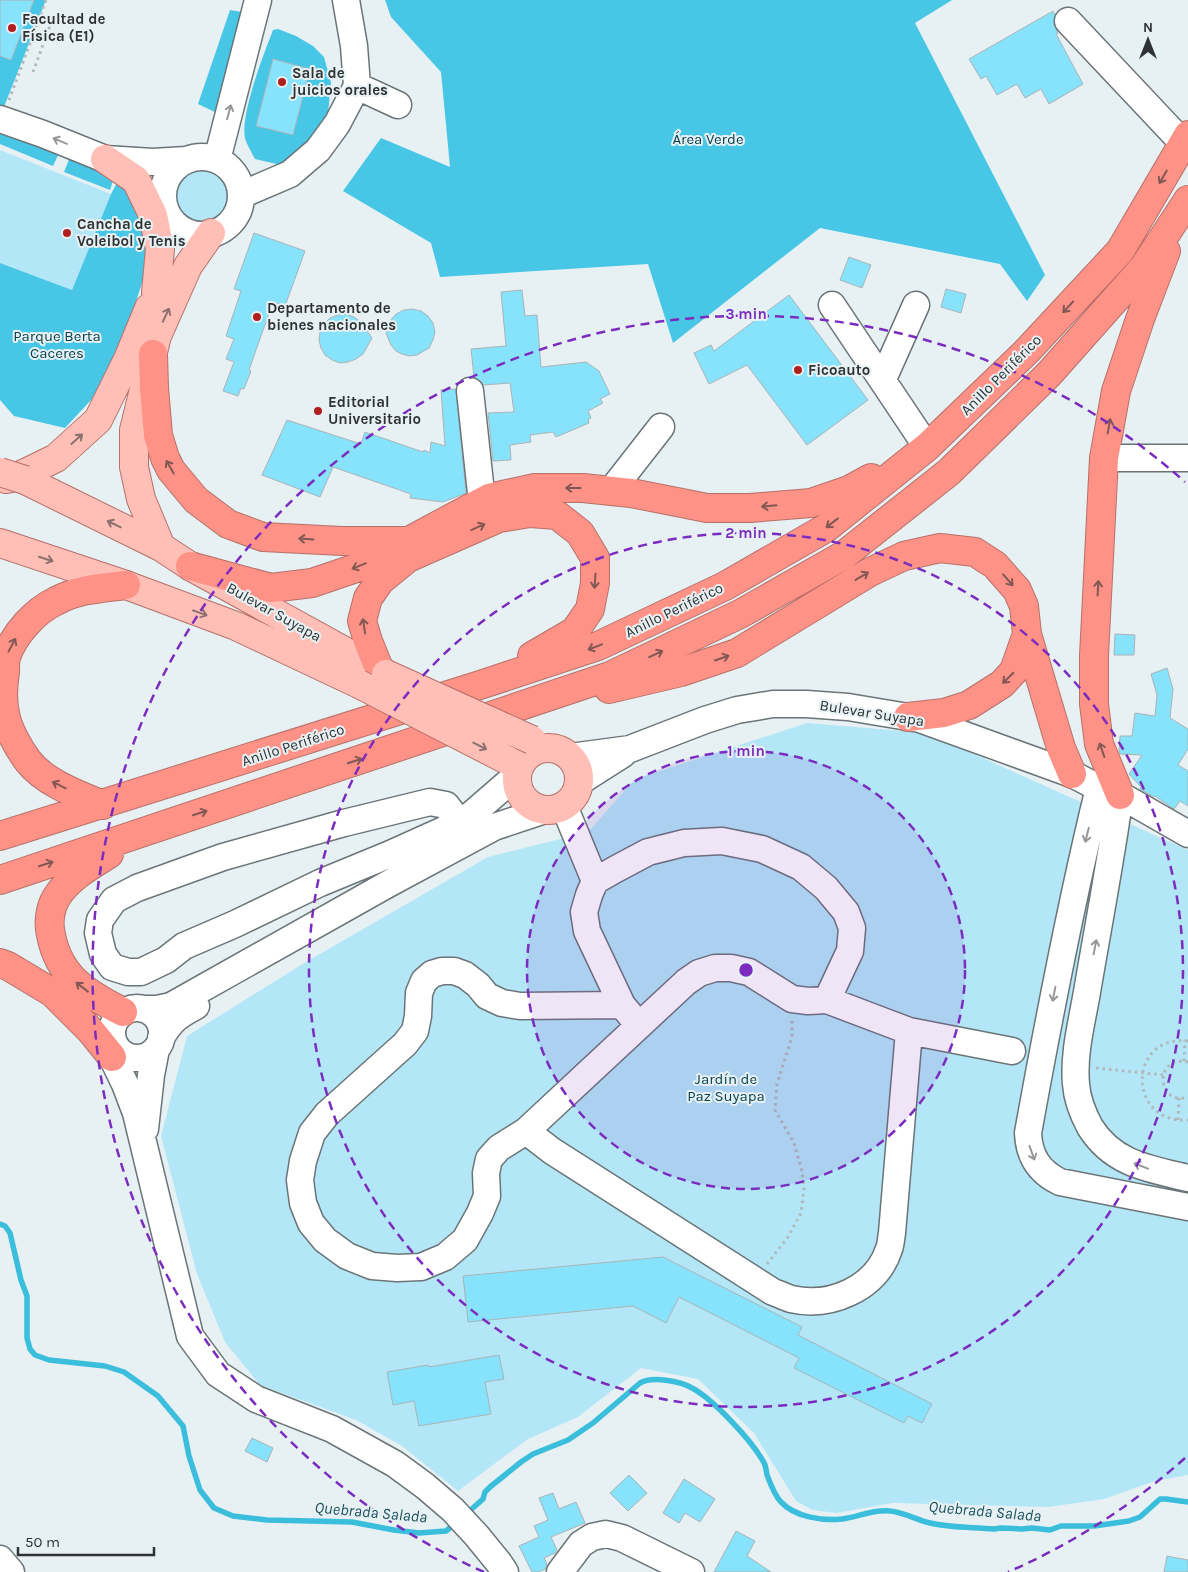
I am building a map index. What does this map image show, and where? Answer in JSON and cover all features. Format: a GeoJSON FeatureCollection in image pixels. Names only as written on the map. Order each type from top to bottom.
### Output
{"type":"FeatureCollection","features":[{"type":"Feature","properties":{"kind":"highway","name":"Anillo Periférico"},"geometry":{"type":"LineString","coordinates":[[0,836],[598,646],[725,586],[826,528],[927,447],[1026,352],[1120,251],[1186,139]]}},
{"type":"Feature","properties":{"kind":"highway"},"geometry":{"type":"LineString","coordinates":[[1110,791],[1094,704],[1094,656],[1104,458],[1116,392],[1140,319],[1186,209]]}},
{"type":"Feature","properties":{"kind":"highway"},"geometry":{"type":"LineString","coordinates":[[0,880],[610,676],[740,614],[844,555],[949,472],[1049,374],[1144,267],[1186,209]]}},
{"type":"Feature","properties":{"kind":"highway"},"geometry":{"type":"LineString","coordinates":[[153,354],[158,435],[165,458],[171,470],[196,500],[228,524],[263,537],[342,542],[407,542]]}},
{"type":"Feature","properties":{"kind":"highway"},"geometry":{"type":"LineString","coordinates":[[190,566],[271,588],[312,583],[362,566],[489,498],[534,488],[583,488],[631,493],[707,508],[750,508],[811,503],[849,490],[927,447]]}},
{"type":"Feature","properties":{"kind":"highway"},"geometry":{"type":"LineString","coordinates":[[375,676],[362,621],[368,598],[380,581],[408,558],[499,518],[530,513],[557,515],[580,533],[595,558],[595,583],[590,609],[575,631],[480,685]]}},
{"type":"Feature","properties":{"kind":"highway"},"geometry":{"type":"LineString","coordinates":[[522,706],[681,672],[737,653],[870,572],[904,556],[940,548],[975,552],[995,565],[1017,590],[1024,606],[1027,634],[1060,748],[1072,774]]}},
{"type":"Feature","properties":{"kind":"highway"},"geometry":{"type":"LineString","coordinates":[[103,804],[50,780],[29,762],[15,740],[5,714],[3,685],[6,657],[18,636],[32,618],[55,601],[79,591],[126,585]]}},
{"type":"Feature","properties":{"kind":"highway"},"geometry":{"type":"LineString","coordinates":[[908,716],[944,713],[969,705],[1002,684],[1014,672],[1027,634]]}},
{"type":"Feature","properties":{"kind":"highway"},"geometry":{"type":"LineString","coordinates":[[133,1010],[97,999],[76,983],[61,965],[53,947],[50,915],[56,898],[76,875],[140,833]]}},
{"type":"Feature","properties":{"kind":"highway"},"geometry":{"type":"LineString","coordinates":[[0,963],[53,994],[91,1031],[115,1058]]}},
{"type":"Feature","properties":{"kind":"main road"},"geometry":{"type":"LineString","coordinates":[[8,477],[17,477],[56,458],[98,420],[128,359],[156,292],[160,249],[153,215],[136,180],[105,159]]}},
{"type":"Feature","properties":{"kind":"main road"},"geometry":{"type":"LineString","coordinates":[[156,292],[205,234]]}},
{"type":"Feature","properties":{"kind":"main road"},"geometry":{"type":"LineString","coordinates":[[161,547],[141,499],[134,459],[134,430],[157,336],[188,266],[205,234]]}},
{"type":"Feature","properties":{"kind":"main road","name":"Bulevar Suyapa"},"geometry":{"type":"LineString","coordinates":[[8,477],[161,547],[375,676],[516,772]]}},
{"type":"Feature","properties":{"kind":"main road","name":"Bulevar Suyapa"},"geometry":{"type":"LineString","coordinates":[[0,543],[126,585],[375,676],[558,757]]}},
{"type":"Feature","properties":{"kind":"main road"},"geometry":{"type":"LineString","coordinates":[[541,749],[558,757],[577,792],[572,800],[554,808],[536,808],[521,794],[516,772],[525,758],[541,749]]}},
{"type":"Feature","properties":{"kind":"street"},"geometry":{"type":"LineString","coordinates":[[217,160],[258,0]]}},
{"type":"Feature","properties":{"kind":"street"},"geometry":{"type":"LineString","coordinates":[[241,195],[290,174],[318,150],[337,124],[357,86],[354,46],[346,0]]}},
{"type":"Feature","properties":{"kind":"street"},"geometry":{"type":"LineString","coordinates":[[1068,21],[1186,139]]}},
{"type":"Feature","properties":{"kind":"street"},"geometry":{"type":"LineString","coordinates":[[357,86],[398,105]]}},
{"type":"Feature","properties":{"kind":"street"},"geometry":{"type":"LineString","coordinates":[[1,119],[105,159],[153,162],[201,157],[217,160],[234,172],[239,182],[241,195],[239,208],[233,219],[224,228],[205,234],[185,231],[174,222],[166,210],[163,196],[166,182],[174,169],[186,160]]}},
{"type":"Feature","properties":{"kind":"street"},"geometry":{"type":"LineString","coordinates":[[832,305],[927,447]]}},
{"type":"Feature","properties":{"kind":"street"},"geometry":{"type":"LineString","coordinates":[[882,379],[916,305]]}},
{"type":"Feature","properties":{"kind":"street"},"geometry":{"type":"LineString","coordinates":[[470,392],[482,502]]}},
{"type":"Feature","properties":{"kind":"street"},"geometry":{"type":"LineString","coordinates":[[611,491],[661,428]]}},
{"type":"Feature","properties":{"kind":"street"},"geometry":{"type":"LineString","coordinates":[[1104,458],[1188,458]]}},
{"type":"Feature","properties":{"kind":"street","name":"Bulevar Suyapa"},"geometry":{"type":"LineString","coordinates":[[558,757],[630,749],[705,720],[737,710],[773,704],[848,706],[920,719],[1072,774],[1110,791],[1188,834]]}},
{"type":"Feature","properties":{"kind":"street"},"geometry":{"type":"LineString","coordinates":[[457,824],[453,814],[446,805],[430,802],[344,823],[223,857],[137,888],[114,900],[100,920],[98,933],[103,954],[112,967],[128,972],[141,972],[166,960],[184,946],[235,924],[320,882],[388,855],[457,824],[472,814],[516,772]]}},
{"type":"Feature","properties":{"kind":"street"},"geometry":{"type":"LineString","coordinates":[[494,827],[507,808],[516,772]]}},
{"type":"Feature","properties":{"kind":"street"},"geometry":{"type":"LineString","coordinates":[[1110,791],[1111,861],[1091,968],[1076,1065],[1076,1085],[1081,1107],[1091,1128],[1105,1145],[1123,1159],[1144,1168],[1188,1178]]}},
{"type":"Feature","properties":{"kind":"street"},"geometry":{"type":"LineString","coordinates":[[1110,791],[1083,851],[1058,971],[1028,1133],[1028,1143],[1035,1163],[1050,1178],[1060,1182],[1188,1207]]}},
{"type":"Feature","properties":{"kind":"street"},"geometry":{"type":"LineString","coordinates":[[502,1567],[453,1510],[425,1486],[395,1464],[332,1429],[256,1399],[218,1374],[190,1336],[144,1142],[136,1113],[115,1058],[112,1026],[117,1018],[133,1010],[157,1009],[171,1006],[388,884],[494,827],[554,808],[595,881]]}},
{"type":"Feature","properties":{"kind":"street"},"geometry":{"type":"LineString","coordinates":[[640,1024],[622,1005],[587,931],[584,912],[595,881],[648,852],[684,843],[722,841],[762,849],[801,867],[826,888],[846,912],[852,928],[850,951],[827,1000]]}},
{"type":"Feature","properties":{"kind":"street"},"geometry":{"type":"LineString","coordinates":[[115,1058],[120,1051],[128,1056],[138,1058],[148,1056],[159,1044],[168,1026],[177,1016],[243,980],[381,899],[386,892],[388,884]]}},
{"type":"Feature","properties":{"kind":"street"},"geometry":{"type":"LineString","coordinates":[[622,1005],[520,1006],[502,1003],[487,996],[478,985],[465,975],[454,971],[442,970],[432,974],[424,981],[420,993],[415,1031],[405,1044],[327,1114],[312,1133],[303,1161],[300,1180],[303,1203],[311,1223],[325,1240],[347,1256],[372,1266],[421,1267],[445,1257],[465,1240],[480,1213],[487,1196],[486,1173],[489,1159],[499,1148],[526,1131],[686,982],[699,973],[715,968],[731,968],[749,972],[792,999],[808,1001],[827,1000],[909,1031],[1012,1051]]}},
{"type":"Feature","properties":{"kind":"street"},"geometry":{"type":"LineString","coordinates":[[133,1010],[152,1013],[162,1029],[151,1076],[144,1142]]}},
{"type":"Feature","properties":{"kind":"street"},"geometry":{"type":"LineString","coordinates":[[526,1131],[552,1151],[773,1292],[790,1299],[827,1300],[847,1294],[864,1284],[879,1268],[889,1249],[892,1233],[909,1031]]}},
{"type":"Feature","properties":{"kind":"street"},"geometry":{"type":"LineString","coordinates":[[115,1058],[127,1079],[135,1082],[151,1076]]}},
{"type":"Feature","properties":{"kind":"street"},"geometry":{"type":"LineString","coordinates":[[560,1572],[581,1544],[592,1537],[606,1534],[622,1538],[691,1572]]}},
{"type":"Feature","properties":{"kind":"street"},"geometry":{"type":"LineString","coordinates":[[0,1559],[11,1572]]}},
{"type":"Feature","properties":{"kind":"path"},"geometry":{"type":"LineString","coordinates":[[1,119],[46,0]]}},
{"type":"Feature","properties":{"kind":"path"},"geometry":{"type":"LineString","coordinates":[[33,72],[51,24]]}},
{"type":"Feature","properties":{"kind":"path"},"geometry":{"type":"LineString","coordinates":[[754,1280],[788,1237],[801,1213],[804,1189],[802,1171],[794,1143],[775,1110],[778,1084],[792,1037],[792,999]]}},
{"type":"Feature","properties":{"kind":"path"},"geometry":{"type":"LineString","coordinates":[[1188,1097],[1179,1098],[1173,1096],[1164,1087],[1163,1076],[1169,1065],[1174,1062],[1186,1061],[1187,1041],[1180,1040],[1166,1043],[1155,1050],[1146,1061],[1142,1073],[1142,1087],[1146,1099],[1154,1110],[1165,1117],[1188,1120]]}},
{"type":"Feature","properties":{"kind":"path"},"geometry":{"type":"LineString","coordinates":[[1076,1065],[1163,1076]]}},
{"type":"Feature","properties":{"kind":"path"},"geometry":{"type":"LineString","coordinates":[[1178,1120],[1179,1098]]}},
{"type":"Feature","properties":{"kind":"green space"},"geometry":{"type":"Polygon","coordinates":[[[34,0],[46,0],[4,107],[0,105],[0,56],[11,60],[34,0]]]}},
{"type":"Feature","properties":{"kind":"green space","name":"Área Verde"},"geometry":{"type":"Polygon","coordinates":[[[385,0],[952,0],[915,23],[1045,275],[1027,301],[1000,264],[820,228],[673,343],[648,264],[440,277],[431,243],[343,191],[381,138],[450,167],[441,72],[391,17],[385,0]]]}},
{"type":"Feature","properties":{"kind":"green space"},"geometry":{"type":"Polygon","coordinates":[[[230,10],[242,12],[217,113],[198,104],[230,10]]]}},
{"type":"Feature","properties":{"kind":"green space"},"geometry":{"type":"Polygon","coordinates":[[[278,29],[296,36],[313,46],[324,57],[331,82],[328,114],[304,147],[281,165],[255,159],[246,141],[244,128],[249,100],[259,68],[273,30],[278,29]]]}},
{"type":"Feature","properties":{"kind":"green space"},"geometry":{"type":"Polygon","coordinates":[[[0,126],[60,151],[53,166],[0,144],[0,126]]]}},
{"type":"Feature","properties":{"kind":"green space"},"geometry":{"type":"Polygon","coordinates":[[[0,150],[111,194],[72,290],[0,263],[0,150]]]}},
{"type":"Feature","properties":{"kind":"green space"},"geometry":{"type":"Polygon","coordinates":[[[70,157],[115,175],[110,190],[64,172],[70,157]]]}},
{"type":"Feature","properties":{"kind":"green space"},"geometry":{"type":"Polygon","coordinates":[[[200,163],[214,165],[223,169],[231,178],[234,188],[234,199],[230,210],[215,225],[204,227],[188,223],[177,211],[172,201],[173,185],[177,173],[200,163]]]}},
{"type":"Feature","properties":{"kind":"green space","name":"Parque Berta Caceres"},"geometry":{"type":"Polygon","coordinates":[[[120,177],[148,221],[151,255],[122,345],[92,399],[65,428],[14,416],[0,400],[0,263],[72,290],[111,194],[120,177]]]}},
{"type":"Feature","properties":{"kind":"green space","name":"Jardín de Paz Suyapa"},"geometry":{"type":"Polygon","coordinates":[[[807,723],[927,733],[1188,850],[1188,1475],[1155,1481],[1104,1499],[1048,1507],[893,1503],[836,1513],[813,1510],[796,1501],[754,1433],[698,1379],[641,1368],[578,1417],[528,1439],[458,1491],[402,1446],[356,1420],[260,1385],[225,1342],[197,1274],[161,1136],[187,1036],[306,962],[488,857],[588,832],[635,779],[807,723]]]}},
{"type":"Feature","properties":{"kind":"building","name":"Facultad de Física (E1)"},"geometry":{"type":"Polygon","coordinates":[[[0,0],[34,0],[11,60],[0,56],[0,0]]]}},
{"type":"Feature","properties":{"kind":"building"},"geometry":{"type":"Polygon","coordinates":[[[1053,11],[1055,15],[1054,25],[1058,33],[1056,34],[1083,84],[1049,104],[1041,89],[1025,98],[1017,84],[997,95],[986,76],[981,79],[969,59],[1053,11]]]}},
{"type":"Feature","properties":{"kind":"building"},"geometry":{"type":"Polygon","coordinates":[[[273,59],[310,69],[293,135],[256,126],[273,59]]]}},
{"type":"Feature","properties":{"kind":"building"},"geometry":{"type":"Polygon","coordinates":[[[254,233],[305,251],[285,306],[273,302],[249,370],[251,371],[244,389],[241,388],[238,396],[223,391],[234,362],[226,359],[234,339],[226,336],[241,291],[234,289],[254,233]]]}},
{"type":"Feature","properties":{"kind":"building"},"geometry":{"type":"Polygon","coordinates":[[[849,257],[871,265],[862,288],[840,280],[849,257]]]}},
{"type":"Feature","properties":{"kind":"building"},"geometry":{"type":"Polygon","coordinates":[[[946,289],[966,294],[961,313],[941,307],[946,289]]]}},
{"type":"Feature","properties":{"kind":"building"},"geometry":{"type":"Polygon","coordinates":[[[522,290],[525,316],[537,315],[541,367],[586,362],[599,371],[610,394],[600,399],[603,403],[588,411],[591,418],[588,419],[589,423],[556,437],[553,432],[530,435],[531,442],[510,445],[511,460],[493,461],[488,413],[514,412],[510,383],[483,385],[482,382],[474,377],[471,349],[506,346],[501,292],[522,290]]]}},
{"type":"Feature","properties":{"kind":"building","name":"Ficoauto"},"geometry":{"type":"Polygon","coordinates":[[[789,295],[868,400],[807,445],[747,365],[709,384],[694,353],[711,345],[714,351],[789,295]]]}},
{"type":"Feature","properties":{"kind":"building"},"geometry":{"type":"Polygon","coordinates":[[[412,309],[421,311],[428,316],[433,323],[435,332],[429,348],[417,355],[409,356],[396,351],[386,333],[391,320],[396,314],[412,309]]]}},
{"type":"Feature","properties":{"kind":"building"},"geometry":{"type":"Polygon","coordinates":[[[346,314],[361,322],[372,338],[363,354],[356,359],[340,363],[325,355],[319,340],[324,324],[330,318],[346,314]]]}},
{"type":"Feature","properties":{"kind":"building"},"geometry":{"type":"Polygon","coordinates":[[[456,389],[466,493],[464,494],[443,502],[410,498],[411,494],[333,467],[320,497],[262,475],[287,420],[361,444],[365,432],[430,453],[431,442],[445,446],[441,390],[456,389]]]}},
{"type":"Feature","properties":{"kind":"building"},"geometry":{"type":"Polygon","coordinates":[[[1115,634],[1135,635],[1134,655],[1114,655],[1115,634]]]}},
{"type":"Feature","properties":{"kind":"building"},"geometry":{"type":"Polygon","coordinates":[[[1167,668],[1173,689],[1170,718],[1188,729],[1188,749],[1178,765],[1188,771],[1188,806],[1180,801],[1174,809],[1155,796],[1140,789],[1141,787],[1129,774],[1142,755],[1120,754],[1119,752],[1120,736],[1132,736],[1135,713],[1155,716],[1157,695],[1151,674],[1167,668]]]}},
{"type":"Feature","properties":{"kind":"building"},"geometry":{"type":"Polygon","coordinates":[[[663,1257],[802,1327],[798,1335],[932,1404],[922,1423],[908,1416],[904,1423],[794,1368],[799,1358],[679,1297],[666,1323],[633,1306],[468,1322],[463,1276],[663,1257]]]}},
{"type":"Feature","properties":{"kind":"building"},"geometry":{"type":"Polygon","coordinates":[[[499,1355],[504,1379],[485,1382],[491,1414],[419,1426],[414,1401],[393,1405],[387,1372],[499,1355]]]}},
{"type":"Feature","properties":{"kind":"building"},"geometry":{"type":"Polygon","coordinates":[[[252,1438],[273,1448],[267,1462],[245,1451],[252,1438]]]}},
{"type":"Feature","properties":{"kind":"building"},"geometry":{"type":"Polygon","coordinates":[[[629,1475],[647,1493],[628,1511],[610,1493],[629,1475]]]}},
{"type":"Feature","properties":{"kind":"building"},"geometry":{"type":"Polygon","coordinates":[[[684,1479],[715,1499],[700,1522],[685,1513],[679,1523],[663,1513],[684,1479]]]}},
{"type":"Feature","properties":{"kind":"building"},"geometry":{"type":"Polygon","coordinates":[[[553,1493],[559,1509],[576,1502],[585,1523],[551,1537],[557,1550],[555,1553],[544,1558],[547,1564],[546,1569],[532,1572],[519,1546],[539,1537],[534,1526],[548,1520],[539,1498],[553,1493]]]}},
{"type":"Feature","properties":{"kind":"building"},"geometry":{"type":"Polygon","coordinates":[[[736,1531],[755,1541],[747,1556],[771,1572],[714,1572],[736,1531]]]}},
{"type":"Feature","properties":{"kind":"building"},"geometry":{"type":"Polygon","coordinates":[[[1167,1556],[1188,1560],[1188,1572],[1164,1572],[1167,1556]]]}},
{"type":"Feature","properties":{"kind":"waterway","name":"Quebrada Salada"},"geometry":{"type":"LineString","coordinates":[[0,1224],[5,1226],[10,1233],[21,1280],[27,1296],[27,1338],[30,1349],[35,1355],[49,1360],[105,1366],[124,1372],[158,1396],[183,1426],[189,1456],[200,1490],[214,1508],[233,1516],[267,1520],[352,1522],[419,1533],[446,1531],[456,1523]]}},
{"type":"Feature","properties":{"kind":"waterway","name":"Quebrada Salada"},"geometry":{"type":"LineString","coordinates":[[465,1515],[483,1499],[485,1492],[490,1487],[521,1462],[533,1454],[568,1440],[593,1423],[640,1383],[651,1380],[673,1381],[687,1385],[701,1393],[721,1410],[741,1432],[765,1464],[767,1475],[779,1499],[787,1507],[809,1517],[842,1519],[872,1512],[890,1511],[946,1526],[1050,1530],[1061,1526],[1094,1526],[1129,1521],[1140,1517],[1160,1499],[1188,1502]]}},
{"type":"Feature","properties":{"kind":"place","name":"Facultad de Física (E1)"},"geometry":{"type":"Point","coordinates":[12,28]}},
{"type":"Feature","properties":{"kind":"place","name":"Sala de juicios orales"},"geometry":{"type":"Point","coordinates":[282,82]}},
{"type":"Feature","properties":{"kind":"place","name":"Cancha de Voleibol y Tenis"},"geometry":{"type":"Point","coordinates":[67,233]}},
{"type":"Feature","properties":{"kind":"place","name":"Departamento de bienes nacionales"},"geometry":{"type":"Point","coordinates":[257,317]}},
{"type":"Feature","properties":{"kind":"place","name":"Ficoauto"},"geometry":{"type":"Point","coordinates":[798,370]}},
{"type":"Feature","properties":{"kind":"place","name":"Editorial Universitario"},"geometry":{"type":"Point","coordinates":[318,411]}}]}
